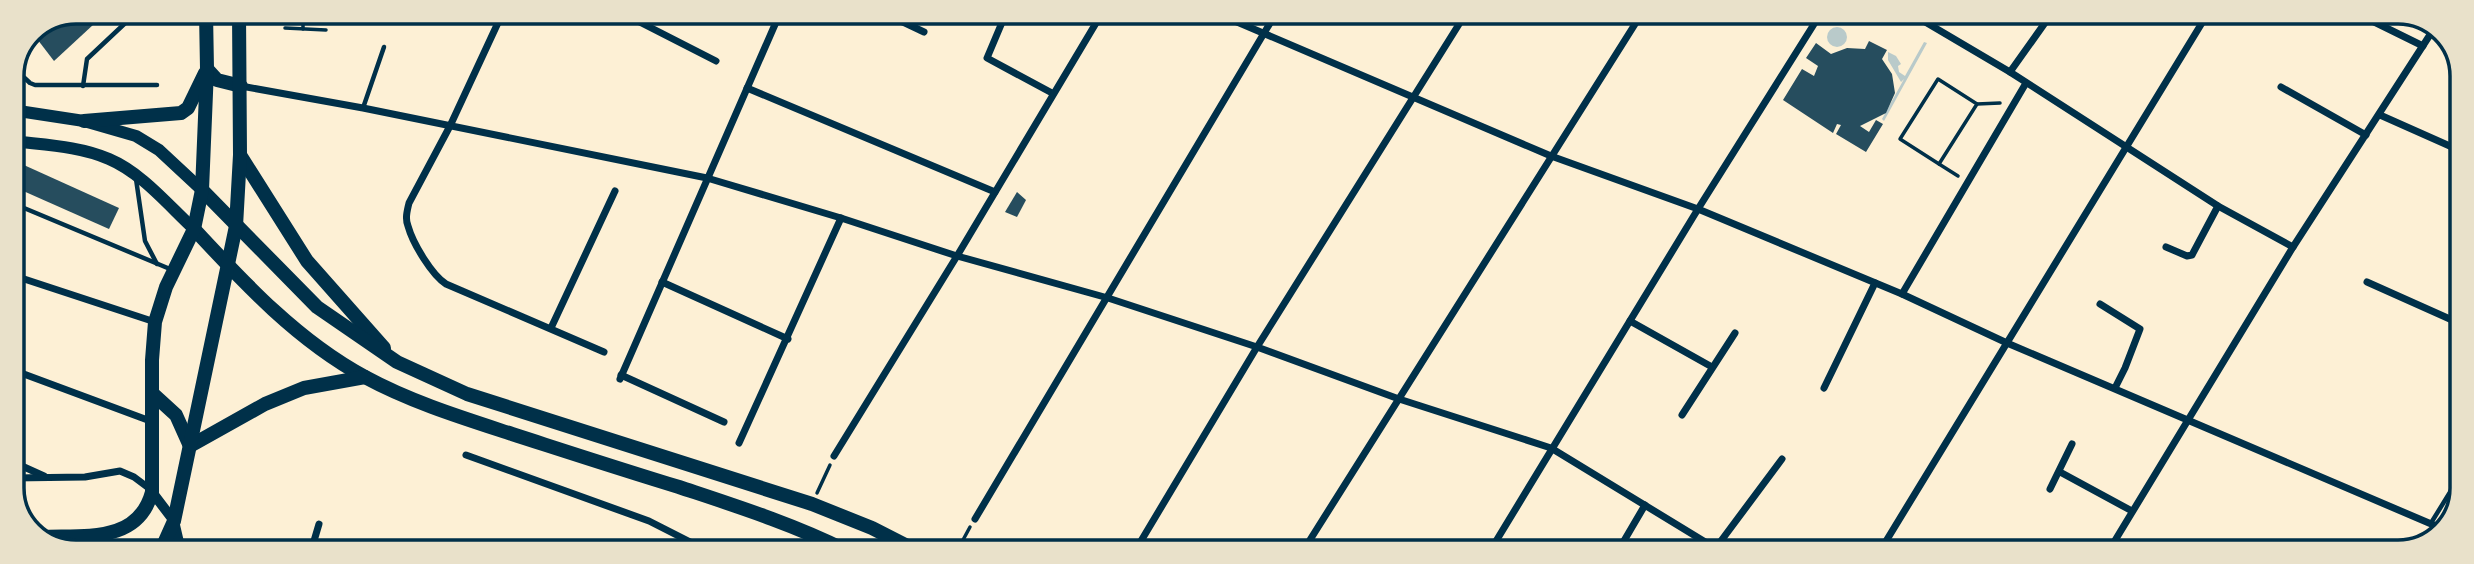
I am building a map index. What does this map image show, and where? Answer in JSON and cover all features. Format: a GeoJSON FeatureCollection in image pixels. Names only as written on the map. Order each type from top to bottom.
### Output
{"type":"FeatureCollection","features":[{"type":"Feature","properties":{"kind":"main road"},"geometry":{"type":"LineString","coordinates":[[57,536],[119,531],[139,520],[150,502],[155,322],[166,287],[194,229],[202,190],[206,24]]}},
{"type":"Feature","properties":{"kind":"main road"},"geometry":{"type":"LineString","coordinates":[[166,540],[174,521],[236,226],[240,155],[239,24]]}},
{"type":"Feature","properties":{"kind":"main road"},"geometry":{"type":"LineString","coordinates":[[207,69],[217,80],[240,86]]}},
{"type":"Feature","properties":{"kind":"main road"},"geometry":{"type":"LineString","coordinates":[[84,121],[181,113],[188,108],[207,69]]}},
{"type":"Feature","properties":{"kind":"main road"},"geometry":{"type":"LineString","coordinates":[[24,112],[84,121],[136,136],[148,143],[202,190],[317,307],[397,362],[467,394],[812,503],[895,540]]}},
{"type":"Feature","properties":{"kind":"main road"},"geometry":{"type":"LineString","coordinates":[[24,143],[79,150],[110,159],[135,175],[194,229],[228,266],[317,347],[365,377],[446,413],[744,508],[826,540]]}},
{"type":"Feature","properties":{"kind":"main road"},"geometry":{"type":"LineString","coordinates":[[240,155],[307,261],[397,362]]}},
{"type":"Feature","properties":{"kind":"main road"},"geometry":{"type":"LineString","coordinates":[[190,446],[265,404],[304,388],[365,377]]}},
{"type":"Feature","properties":{"kind":"main road"},"geometry":{"type":"LineString","coordinates":[[153,394],[176,415],[190,446]]}},
{"type":"Feature","properties":{"kind":"street"},"geometry":{"type":"LineString","coordinates":[[497,24],[450,126],[409,203],[407,226],[438,279],[446,285],[604,352]]}},
{"type":"Feature","properties":{"kind":"street"},"geometry":{"type":"LineString","coordinates":[[644,24],[716,61]]}},
{"type":"Feature","properties":{"kind":"street"},"geometry":{"type":"LineString","coordinates":[[724,422],[620,377],[775,24]]}},
{"type":"Feature","properties":{"kind":"street"},"geometry":{"type":"LineString","coordinates":[[907,24],[924,32]]}},
{"type":"Feature","properties":{"kind":"street"},"geometry":{"type":"LineString","coordinates":[[1001,24],[987,58],[1052,93]]}},
{"type":"Feature","properties":{"kind":"street"},"geometry":{"type":"LineString","coordinates":[[834,456],[1095,24]]}},
{"type":"Feature","properties":{"kind":"street"},"geometry":{"type":"LineString","coordinates":[[1241,24],[1551,156],[1698,209],[1902,294],[2007,343],[2434,525]]}},
{"type":"Feature","properties":{"kind":"street"},"geometry":{"type":"LineString","coordinates":[[975,519],[1270,24]]}},
{"type":"Feature","properties":{"kind":"street"},"geometry":{"type":"LineString","coordinates":[[1142,540],[1459,24]]}},
{"type":"Feature","properties":{"kind":"street"},"geometry":{"type":"LineString","coordinates":[[1310,540],[1635,24]]}},
{"type":"Feature","properties":{"kind":"street"},"geometry":{"type":"LineString","coordinates":[[1497,540],[1814,24]]}},
{"type":"Feature","properties":{"kind":"street"},"geometry":{"type":"LineString","coordinates":[[1929,24],[2010,72],[2218,206],[2293,247]]}},
{"type":"Feature","properties":{"kind":"street"},"geometry":{"type":"LineString","coordinates":[[2010,72],[2044,24]]}},
{"type":"Feature","properties":{"kind":"street"},"geometry":{"type":"LineString","coordinates":[[1887,540],[2201,24]]}},
{"type":"Feature","properties":{"kind":"street"},"geometry":{"type":"LineString","coordinates":[[2380,24],[2423,46]]}},
{"type":"Feature","properties":{"kind":"street"},"geometry":{"type":"LineString","coordinates":[[2115,540],[2293,247],[2430,35]]}},
{"type":"Feature","properties":{"kind":"street"},"geometry":{"type":"LineString","coordinates":[[1902,294],[2026,83]]}},
{"type":"Feature","properties":{"kind":"street"},"geometry":{"type":"LineString","coordinates":[[240,86],[363,108],[707,178],[957,256],[1108,298],[1258,347],[1399,399],[1551,448],[1702,540]]}},
{"type":"Feature","properties":{"kind":"street"},"geometry":{"type":"LineString","coordinates":[[2281,87],[2367,135]]}},
{"type":"Feature","properties":{"kind":"street"},"geometry":{"type":"LineString","coordinates":[[747,88],[995,192]]}},
{"type":"Feature","properties":{"kind":"street"},"geometry":{"type":"LineString","coordinates":[[2380,115],[2449,145]]}},
{"type":"Feature","properties":{"kind":"street"},"geometry":{"type":"LineString","coordinates":[[551,328],[615,191]]}},
{"type":"Feature","properties":{"kind":"street"},"geometry":{"type":"LineString","coordinates":[[2166,247],[2187,256],[2192,255],[2218,206]]}},
{"type":"Feature","properties":{"kind":"street"},"geometry":{"type":"LineString","coordinates":[[739,443],[842,218]]}},
{"type":"Feature","properties":{"kind":"street"},"geometry":{"type":"LineString","coordinates":[[24,279],[155,322]]}},
{"type":"Feature","properties":{"kind":"street"},"geometry":{"type":"LineString","coordinates":[[662,282],[788,339]]}},
{"type":"Feature","properties":{"kind":"street"},"geometry":{"type":"LineString","coordinates":[[2367,282],[2450,319]]}},
{"type":"Feature","properties":{"kind":"street"},"geometry":{"type":"LineString","coordinates":[[1824,388],[1875,283]]}},
{"type":"Feature","properties":{"kind":"street"},"geometry":{"type":"LineString","coordinates":[[2100,304],[2140,330],[2115,388]]}},
{"type":"Feature","properties":{"kind":"street"},"geometry":{"type":"LineString","coordinates":[[1630,321],[1712,367]]}},
{"type":"Feature","properties":{"kind":"street"},"geometry":{"type":"LineString","coordinates":[[1682,415],[1735,333]]}},
{"type":"Feature","properties":{"kind":"street"},"geometry":{"type":"LineString","coordinates":[[25,374],[154,423]]}},
{"type":"Feature","properties":{"kind":"street"},"geometry":{"type":"LineString","coordinates":[[2050,489],[2072,444]]}},
{"type":"Feature","properties":{"kind":"street"},"geometry":{"type":"LineString","coordinates":[[466,455],[649,521],[686,540]]}},
{"type":"Feature","properties":{"kind":"street"},"geometry":{"type":"LineString","coordinates":[[1725,540],[1782,459]]}},
{"type":"Feature","properties":{"kind":"street"},"geometry":{"type":"LineString","coordinates":[[25,467],[46,477]]}},
{"type":"Feature","properties":{"kind":"street"},"geometry":{"type":"LineString","coordinates":[[25,478],[85,477],[120,471],[134,477],[152,492],[174,521],[178,540]]}},
{"type":"Feature","properties":{"kind":"street"},"geometry":{"type":"LineString","coordinates":[[2060,472],[2132,511]]}},
{"type":"Feature","properties":{"kind":"street"},"geometry":{"type":"LineString","coordinates":[[1624,540],[1645,505]]}},
{"type":"Feature","properties":{"kind":"street"},"geometry":{"type":"LineString","coordinates":[[314,540],[319,524]]}},
{"type":"Feature","properties":{"kind":"lane"},"geometry":{"type":"LineString","coordinates":[[83,86],[87,59],[124,24]]}},
{"type":"Feature","properties":{"kind":"lane"},"geometry":{"type":"LineString","coordinates":[[363,108],[384,47]]}},
{"type":"Feature","properties":{"kind":"lane"},"geometry":{"type":"LineString","coordinates":[[24,77],[35,85],[157,85]]}},
{"type":"Feature","properties":{"kind":"lane"},"geometry":{"type":"LineString","coordinates":[[135,175],[145,241],[158,264]]}},
{"type":"Feature","properties":{"kind":"lane"},"geometry":{"type":"LineString","coordinates":[[24,208],[174,271]]}},
{"type":"Feature","properties":{"kind":"lane"},"geometry":{"type":"LineString","coordinates":[[2431,523],[2449,493]]}},
{"type":"Feature","properties":{"kind":"path"},"geometry":{"type":"LineString","coordinates":[[303,24],[303,29]]}},
{"type":"Feature","properties":{"kind":"path"},"geometry":{"type":"LineString","coordinates":[[285,28],[326,30]]}},
{"type":"Feature","properties":{"kind":"path"},"geometry":{"type":"LineString","coordinates":[[1968,182],[1900,139],[1938,79],[1977,104],[2015,102]]}},
{"type":"Feature","properties":{"kind":"path"},"geometry":{"type":"LineString","coordinates":[[1939,164],[1977,104]]}},
{"type":"Feature","properties":{"kind":"path"},"geometry":{"type":"LineString","coordinates":[[812,503],[834,456]]}},
{"type":"Feature","properties":{"kind":"path"},"geometry":{"type":"LineString","coordinates":[[963,540],[975,519]]}},
{"type":"Feature","properties":{"kind":"shaded area"},"geometry":{"type":"Polygon","coordinates":[[[1833,27],[1841,27],[1847,37],[1841,47],[1833,47],[1827,41],[1827,33],[1833,27]]]}},
{"type":"Feature","properties":{"kind":"shaded area"},"geometry":{"type":"Polygon","coordinates":[[[1924,42],[1927,43],[1884,121],[1882,119],[1904,79],[1901,82],[1888,60],[1888,52],[1896,56],[1901,64],[1898,66],[1899,72],[1905,76],[1924,42]]]}},
{"type":"Feature","properties":{"kind":"building"},"geometry":{"type":"Polygon","coordinates":[[[94,24],[54,61],[39,41],[47,33],[66,25],[94,24]]]}},
{"type":"Feature","properties":{"kind":"building"},"geometry":{"type":"Polygon","coordinates":[[[1869,41],[1887,50],[1882,59],[1892,74],[1895,93],[1886,113],[1860,126],[1869,132],[1876,120],[1883,124],[1866,152],[1836,134],[1841,125],[1837,124],[1833,133],[1783,100],[1802,69],[1814,76],[1818,66],[1806,58],[1816,43],[1831,54],[1847,48],[1865,49],[1869,41]]]}},
{"type":"Feature","properties":{"kind":"building"},"geometry":{"type":"Polygon","coordinates":[[[24,165],[119,208],[109,229],[24,191],[24,165]]]}},
{"type":"Feature","properties":{"kind":"building"},"geometry":{"type":"Polygon","coordinates":[[[1017,192],[1026,200],[1017,217],[1005,212],[1017,192]]]}}]}
